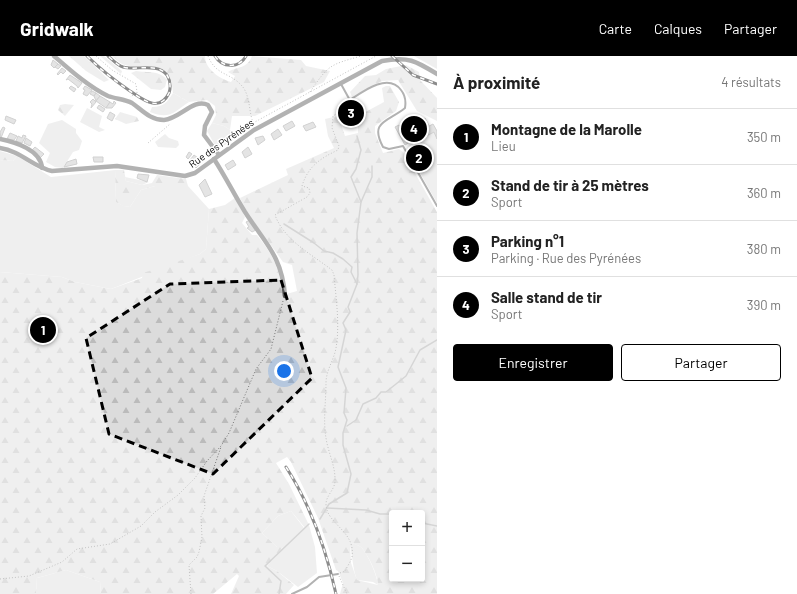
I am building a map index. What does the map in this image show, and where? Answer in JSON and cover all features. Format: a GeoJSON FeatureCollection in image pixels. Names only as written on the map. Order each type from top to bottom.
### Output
{"type":"FeatureCollection","features":[{"type":"Feature","properties":{"kind":"street"},"geometry":{"type":"LineString","coordinates":[[54,56],[101,91],[113,98],[124,100],[153,118],[170,119],[195,105],[201,103],[208,106],[211,108],[211,114],[205,126],[204,135],[219,155]]}},
{"type":"Feature","properties":{"kind":"street","name":"Rue des Pyrénées"},"geometry":{"type":"LineString","coordinates":[[0,148],[16,152],[42,168],[59,172],[87,167],[124,166],[179,177],[195,173],[254,130],[382,61],[398,56],[412,59],[437,74]]}},
{"type":"Feature","properties":{"kind":"street"},"geometry":{"type":"LineString","coordinates":[[0,139],[16,143],[27,149],[41,162],[42,168]]}},
{"type":"Feature","properties":{"kind":"street"},"geometry":{"type":"LineString","coordinates":[[214,159],[246,213],[277,260],[282,270],[285,296]]}},
{"type":"Feature","properties":{"kind":"lane"},"geometry":{"type":"LineString","coordinates":[[341,82],[352,104]]}},
{"type":"Feature","properties":{"kind":"lane"},"geometry":{"type":"LineString","coordinates":[[350,100],[370,88],[387,82],[398,86],[402,90],[405,108],[381,123],[377,130],[378,137],[383,147],[389,149],[403,146],[437,206]]}},
{"type":"Feature","properties":{"kind":"lane"},"geometry":{"type":"LineString","coordinates":[[292,594],[307,587],[319,577],[338,574]]}},
{"type":"Feature","properties":{"kind":"path"},"geometry":{"type":"LineString","coordinates":[[96,56],[112,70],[136,84],[138,93],[124,100]]}},
{"type":"Feature","properties":{"kind":"path"},"geometry":{"type":"LineString","coordinates":[[208,56],[216,70],[231,77],[243,87],[254,130]]}},
{"type":"Feature","properties":{"kind":"path"},"geometry":{"type":"LineString","coordinates":[[310,92],[323,73],[331,66],[341,61],[361,56]]}},
{"type":"Feature","properties":{"kind":"path"},"geometry":{"type":"LineString","coordinates":[[253,123],[376,56]]}},
{"type":"Feature","properties":{"kind":"path"},"geometry":{"type":"LineString","coordinates":[[347,594],[338,574],[345,571],[352,557],[348,536],[331,518],[326,508],[326,502],[334,489],[336,480],[325,436],[326,381],[328,368],[336,350],[338,313],[334,275],[332,270],[294,242],[278,223],[275,215],[307,197],[310,193],[309,188],[302,186],[311,166],[321,158],[338,150],[339,146],[332,128],[333,116],[352,104]]}},
{"type":"Feature","properties":{"kind":"path"},"geometry":{"type":"LineString","coordinates":[[148,143],[171,124],[170,119]]}},
{"type":"Feature","properties":{"kind":"path"},"geometry":{"type":"LineString","coordinates":[[191,594],[189,565],[197,557],[199,552],[202,537],[201,516],[205,508],[204,496],[221,446],[240,408],[256,369],[272,349],[285,296]]}},
{"type":"Feature","properties":{"kind":"path"},"geometry":{"type":"LineString","coordinates":[[0,579],[30,576],[62,562],[78,549],[110,544],[141,526],[155,512],[178,495],[186,487],[221,446]]}},
{"type":"Feature","properties":{"kind":"highlighted area"},"geometry":{"type":"Polygon","coordinates":[[[281,280],[312,378],[213,474],[109,434],[86,338],[170,284],[281,280]]]}},
{"type":"Feature","properties":{"kind":"green space"},"geometry":{"type":"Polygon","coordinates":[[[69,56],[84,56],[109,80],[104,82],[86,71],[69,56]]]}},
{"type":"Feature","properties":{"kind":"green space"},"geometry":{"type":"Polygon","coordinates":[[[100,56],[104,56],[122,71],[121,74],[100,56]]]}},
{"type":"Feature","properties":{"kind":"green space"},"geometry":{"type":"Polygon","coordinates":[[[112,56],[205,56],[210,69],[214,73],[231,82],[235,76],[228,72],[248,63],[252,56],[301,60],[306,66],[330,71],[324,82],[255,116],[232,116],[230,130],[224,126],[212,123],[216,115],[215,106],[207,100],[189,102],[173,93],[171,81],[168,74],[163,69],[157,67],[125,65],[120,63],[112,56]]]}},
{"type":"Feature","properties":{"kind":"green space"},"geometry":{"type":"Polygon","coordinates":[[[414,56],[437,56],[437,69],[414,56]]]}},
{"type":"Feature","properties":{"kind":"green space"},"geometry":{"type":"Polygon","coordinates":[[[406,65],[419,72],[420,80],[437,98],[437,121],[417,111],[398,80],[382,81],[352,97],[350,92],[365,76],[376,75],[386,69],[406,65]]]}},
{"type":"Feature","properties":{"kind":"green space"},"geometry":{"type":"Polygon","coordinates":[[[136,71],[153,72],[161,75],[167,80],[165,87],[161,90],[151,89],[131,73],[136,71]]]}},
{"type":"Feature","properties":{"kind":"green space"},"geometry":{"type":"Polygon","coordinates":[[[390,86],[399,102],[396,111],[375,126],[375,133],[383,153],[399,149],[403,152],[437,212],[437,594],[340,594],[343,583],[338,571],[336,570],[318,518],[291,462],[287,457],[276,463],[289,484],[309,525],[305,528],[291,511],[278,516],[262,533],[277,547],[283,547],[267,566],[277,571],[294,585],[286,594],[231,594],[239,576],[237,574],[213,594],[101,594],[100,582],[66,570],[37,578],[36,594],[0,594],[0,272],[62,277],[75,282],[111,289],[142,278],[143,273],[200,254],[206,249],[209,209],[225,205],[235,198],[245,217],[242,223],[252,235],[257,235],[272,256],[280,277],[283,295],[297,291],[292,265],[283,262],[247,212],[240,198],[288,175],[286,169],[334,148],[328,136],[325,119],[338,116],[345,136],[358,133],[358,116],[384,102],[382,88],[390,86]],[[350,542],[351,563],[357,580],[378,585],[370,560],[361,547],[350,542]]]}},
{"type":"Feature","properties":{"kind":"green space"},"geometry":{"type":"Polygon","coordinates":[[[173,93],[189,102],[171,114],[162,115],[150,112],[152,107],[160,106],[165,103],[173,93]]]}},
{"type":"Feature","properties":{"kind":"green space"},"geometry":{"type":"Polygon","coordinates":[[[60,105],[74,105],[65,116],[58,110],[60,105]]]}},
{"type":"Feature","properties":{"kind":"green space"},"geometry":{"type":"Polygon","coordinates":[[[87,108],[102,116],[99,127],[105,130],[99,132],[80,122],[87,108]]]}},
{"type":"Feature","properties":{"kind":"green space"},"geometry":{"type":"Polygon","coordinates":[[[120,112],[137,117],[139,121],[126,124],[115,119],[120,112]]]}},
{"type":"Feature","properties":{"kind":"green space"},"geometry":{"type":"Polygon","coordinates":[[[62,120],[76,129],[76,133],[82,141],[79,150],[73,152],[63,168],[55,167],[46,162],[50,153],[39,143],[48,124],[62,120]]]}},
{"type":"Feature","properties":{"kind":"green space"},"geometry":{"type":"Polygon","coordinates":[[[212,123],[224,126],[239,136],[220,148],[216,147],[207,131],[212,123]]]}},
{"type":"Feature","properties":{"kind":"green space"},"geometry":{"type":"Polygon","coordinates":[[[434,132],[437,139],[437,203],[407,150],[418,144],[417,141],[434,132]]]}},
{"type":"Feature","properties":{"kind":"green space"},"geometry":{"type":"Polygon","coordinates":[[[165,134],[169,138],[178,141],[179,145],[176,148],[158,147],[155,142],[165,134]]]}},
{"type":"Feature","properties":{"kind":"green space"},"geometry":{"type":"Polygon","coordinates":[[[0,151],[17,156],[13,161],[0,160],[0,151]]]}},
{"type":"Feature","properties":{"kind":"green space"},"geometry":{"type":"Polygon","coordinates":[[[17,156],[51,177],[115,170],[116,202],[124,206],[130,207],[141,190],[155,186],[188,186],[209,209],[206,249],[200,254],[111,289],[75,282],[62,277],[0,272],[0,160],[13,161],[17,156]]]}},
{"type":"Feature","properties":{"kind":"green space"},"geometry":{"type":"Polygon","coordinates":[[[115,170],[124,170],[126,181],[142,185],[152,183],[157,175],[186,179],[188,186],[155,186],[141,190],[130,207],[123,206],[116,202],[115,170]]]}},
{"type":"Feature","properties":{"kind":"green space"},"geometry":{"type":"Polygon","coordinates":[[[125,177],[149,182],[142,185],[126,181],[125,177]]]}},
{"type":"Feature","properties":{"kind":"green space"},"geometry":{"type":"Polygon","coordinates":[[[291,511],[304,528],[309,525],[315,547],[317,573],[298,587],[277,571],[267,566],[283,547],[277,547],[262,533],[278,516],[291,511]]]}},
{"type":"Feature","properties":{"kind":"green space"},"geometry":{"type":"Polygon","coordinates":[[[349,542],[360,546],[364,550],[372,565],[378,585],[373,582],[357,580],[349,542]]]}},
{"type":"Feature","properties":{"kind":"green space"},"geometry":{"type":"Polygon","coordinates":[[[66,570],[100,582],[101,594],[36,594],[37,578],[66,570]]]}},
{"type":"Feature","properties":{"kind":"building"},"geometry":{"type":"Polygon","coordinates":[[[53,60],[58,64],[54,68],[51,65],[53,60]]]}},
{"type":"Feature","properties":{"kind":"building"},"geometry":{"type":"Polygon","coordinates":[[[58,64],[61,66],[58,69],[55,67],[58,64]]]}},
{"type":"Feature","properties":{"kind":"building"},"geometry":{"type":"Polygon","coordinates":[[[62,68],[66,71],[63,74],[61,72],[58,75],[57,74],[62,68]]]}},
{"type":"Feature","properties":{"kind":"building"},"geometry":{"type":"Polygon","coordinates":[[[70,75],[82,83],[78,88],[68,79],[66,80],[70,75]]]}},
{"type":"Feature","properties":{"kind":"building"},"geometry":{"type":"Polygon","coordinates":[[[71,86],[76,89],[74,92],[69,88],[71,86]]]}},
{"type":"Feature","properties":{"kind":"building"},"geometry":{"type":"Polygon","coordinates":[[[85,86],[92,90],[87,96],[83,94],[85,90],[83,89],[85,86]]]}},
{"type":"Feature","properties":{"kind":"building"},"geometry":{"type":"Polygon","coordinates":[[[92,91],[96,93],[94,96],[90,94],[92,91]]]}},
{"type":"Feature","properties":{"kind":"building"},"geometry":{"type":"Polygon","coordinates":[[[96,93],[100,96],[96,101],[94,96],[96,93]]]}},
{"type":"Feature","properties":{"kind":"building"},"geometry":{"type":"Polygon","coordinates":[[[100,96],[110,102],[106,108],[96,101],[100,96]]]}},
{"type":"Feature","properties":{"kind":"building"},"geometry":{"type":"Polygon","coordinates":[[[93,99],[96,102],[91,108],[92,104],[90,102],[93,99]]]}},
{"type":"Feature","properties":{"kind":"building"},"geometry":{"type":"Polygon","coordinates":[[[114,101],[116,103],[112,108],[106,108],[110,102],[113,104],[114,101]]]}},
{"type":"Feature","properties":{"kind":"building"},"geometry":{"type":"Polygon","coordinates":[[[99,105],[105,109],[103,112],[97,108],[99,105]]]}},
{"type":"Feature","properties":{"kind":"building"},"geometry":{"type":"Polygon","coordinates":[[[110,112],[115,115],[112,121],[107,118],[110,112]]]}},
{"type":"Feature","properties":{"kind":"building"},"geometry":{"type":"Polygon","coordinates":[[[6,116],[16,120],[14,124],[5,120],[6,116]]]}},
{"type":"Feature","properties":{"kind":"building"},"geometry":{"type":"Polygon","coordinates":[[[425,118],[429,126],[407,138],[402,130],[408,127],[406,124],[410,122],[412,126],[425,118]]]}},
{"type":"Feature","properties":{"kind":"building"},"geometry":{"type":"Polygon","coordinates":[[[292,121],[295,126],[286,131],[283,126],[292,121]]]}},
{"type":"Feature","properties":{"kind":"building"},"geometry":{"type":"Polygon","coordinates":[[[313,122],[316,127],[306,131],[303,126],[313,122]]]}},
{"type":"Feature","properties":{"kind":"building"},"geometry":{"type":"Polygon","coordinates":[[[433,124],[437,131],[437,139],[434,132],[417,141],[416,138],[405,145],[395,127],[399,125],[407,138],[433,124]]]}},
{"type":"Feature","properties":{"kind":"building"},"geometry":{"type":"Polygon","coordinates":[[[3,127],[5,128],[1,138],[0,132],[3,127]]]}},
{"type":"Feature","properties":{"kind":"building"},"geometry":{"type":"Polygon","coordinates":[[[278,129],[282,135],[274,140],[271,134],[278,129]]]}},
{"type":"Feature","properties":{"kind":"building"},"geometry":{"type":"Polygon","coordinates":[[[10,133],[17,136],[14,140],[7,139],[10,133]]]}},
{"type":"Feature","properties":{"kind":"building"},"geometry":{"type":"Polygon","coordinates":[[[23,135],[26,136],[22,143],[16,141],[18,136],[22,138],[23,135]]]}},
{"type":"Feature","properties":{"kind":"building"},"geometry":{"type":"Polygon","coordinates":[[[263,136],[265,140],[258,145],[255,138],[263,136]]]}},
{"type":"Feature","properties":{"kind":"building"},"geometry":{"type":"Polygon","coordinates":[[[26,138],[32,142],[30,146],[24,143],[26,138]]]}},
{"type":"Feature","properties":{"kind":"building"},"geometry":{"type":"Polygon","coordinates":[[[35,147],[44,154],[40,158],[32,150],[35,147]]]}},
{"type":"Feature","properties":{"kind":"building"},"geometry":{"type":"Polygon","coordinates":[[[248,147],[252,154],[245,158],[242,152],[248,147]]]}},
{"type":"Feature","properties":{"kind":"building"},"geometry":{"type":"Polygon","coordinates":[[[189,152],[192,154],[188,159],[186,157],[189,152]]]}},
{"type":"Feature","properties":{"kind":"building"},"geometry":{"type":"Polygon","coordinates":[[[194,155],[198,158],[194,162],[190,160],[194,155]]]}},
{"type":"Feature","properties":{"kind":"building"},"geometry":{"type":"Polygon","coordinates":[[[93,157],[103,157],[103,162],[94,162],[93,157]]]}},
{"type":"Feature","properties":{"kind":"building"},"geometry":{"type":"Polygon","coordinates":[[[198,158],[203,161],[196,168],[194,165],[198,158]]]}},
{"type":"Feature","properties":{"kind":"building"},"geometry":{"type":"Polygon","coordinates":[[[76,159],[77,164],[64,167],[67,162],[76,159]]]}},
{"type":"Feature","properties":{"kind":"building"},"geometry":{"type":"Polygon","coordinates":[[[233,160],[236,165],[228,170],[225,165],[233,160]]]}},
{"type":"Feature","properties":{"kind":"building"},"geometry":{"type":"Polygon","coordinates":[[[138,174],[149,175],[147,182],[137,178],[138,174]]]}},
{"type":"Feature","properties":{"kind":"building"},"geometry":{"type":"Polygon","coordinates":[[[205,179],[212,194],[205,197],[199,185],[205,179]]]}},
{"type":"Feature","properties":{"kind":"building"},"geometry":{"type":"Polygon","coordinates":[[[250,220],[256,230],[252,232],[247,228],[249,227],[246,222],[250,220]]]}},
{"type":"Feature","properties":{"kind":"waterway"},"geometry":{"type":"LineString","coordinates":[[357,136],[361,150],[356,169],[351,177],[361,202]]}},
{"type":"Feature","properties":{"kind":"waterway"},"geometry":{"type":"LineString","coordinates":[[320,519],[329,504],[347,493],[351,474],[343,445],[343,433],[347,420],[344,413],[346,388],[338,367],[346,330],[343,323],[350,312],[348,307],[357,284],[357,233],[361,202],[372,177],[372,166]]}},
{"type":"Feature","properties":{"kind":"waterway"},"geometry":{"type":"LineString","coordinates":[[284,224],[324,251],[333,253],[343,259],[352,267],[351,272],[357,284]]}},
{"type":"Feature","properties":{"kind":"waterway"},"geometry":{"type":"LineString","coordinates":[[347,426],[356,420],[363,404],[376,398],[381,392],[386,392],[406,376],[420,350],[437,340]]}},
{"type":"Feature","properties":{"kind":"waterway"},"geometry":{"type":"LineString","coordinates":[[327,508],[366,510],[380,514],[389,514]]}},
{"type":"Feature","properties":{"kind":"waterway"},"geometry":{"type":"LineString","coordinates":[[279,594],[281,581],[265,566],[309,524]]}},
{"type":"Feature","properties":{"kind":"waterway"},"geometry":{"type":"LineString","coordinates":[[425,524],[437,526]]}},
{"type":"Feature","properties":{"kind":"railway"},"geometry":{"type":"LineString","coordinates":[[87,56],[113,79],[145,100],[160,103],[165,99],[169,93],[170,84],[167,75],[163,71],[152,68],[123,67],[108,56]]}},
{"type":"Feature","properties":{"kind":"railway"},"geometry":{"type":"LineString","coordinates":[[215,56],[226,65],[235,65],[246,56]]}},
{"type":"Feature","properties":{"kind":"railway"},"geometry":{"type":"LineString","coordinates":[[392,56],[413,75],[437,84]]}},
{"type":"Feature","properties":{"kind":"railway"},"geometry":{"type":"LineString","coordinates":[[286,467],[303,497],[317,528],[336,594]]}},
{"type":"Feature","properties":{"kind":"place","name":"Parking n°1"},"geometry":{"type":"Point","coordinates":[351,113]}},
{"type":"Feature","properties":{"kind":"place","name":"Salle stand de tir"},"geometry":{"type":"Point","coordinates":[414,129]}},
{"type":"Feature","properties":{"kind":"place","name":"Stand de tir à 25 mètres"},"geometry":{"type":"Point","coordinates":[419,158]}},
{"type":"Feature","properties":{"kind":"place","name":"Montagne de la Marolle"},"geometry":{"type":"Point","coordinates":[43,330]}}]}
